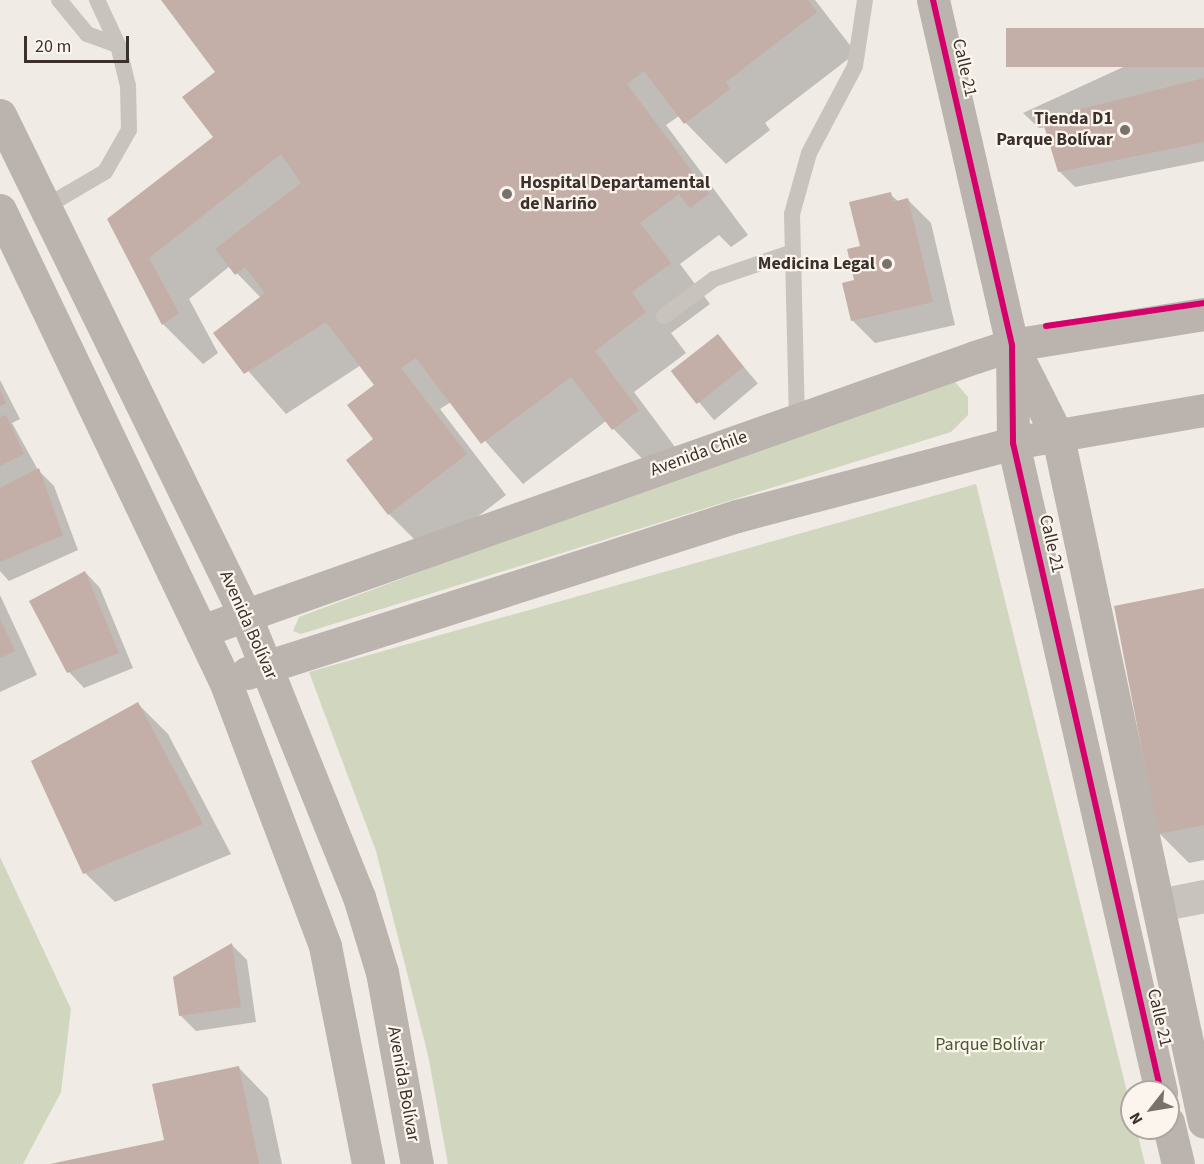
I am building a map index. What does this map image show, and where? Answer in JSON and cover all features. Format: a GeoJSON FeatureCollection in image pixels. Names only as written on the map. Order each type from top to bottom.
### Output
{"type":"FeatureCollection","features":[{"type":"Feature","properties":{"kind":"main road","name":"Calle 21"},"geometry":{"type":"LineString","coordinates":[[933,0],[1012,345],[1012,443],[1158,1080]]}},
{"type":"Feature","properties":{"kind":"main road","name":"Avenida Bolívar"},"geometry":{"type":"LineString","coordinates":[[0,115],[245,615],[267,665],[373,933],[417,1164]]}},
{"type":"Feature","properties":{"kind":"main road"},"geometry":{"type":"LineString","coordinates":[[0,210],[204,630],[225,681],[325,946],[369,1164]]}},
{"type":"Feature","properties":{"kind":"main road","name":"Avenida Chile"},"geometry":{"type":"LineString","coordinates":[[204,630],[1012,345],[1204,314]]}},
{"type":"Feature","properties":{"kind":"main road","name":"Calle 21"},"geometry":{"type":"LineString","coordinates":[[1012,345],[1058,437],[1160,905],[1204,1122]]}},
{"type":"Feature","properties":{"kind":"main road"},"geometry":{"type":"LineString","coordinates":[[225,681],[267,665],[737,516],[1012,443],[1058,437],[1204,410]]}},
{"type":"Feature","properties":{"kind":"main road"},"geometry":{"type":"LineString","coordinates":[[1172,1140],[1178,1164]]}},
{"type":"Feature","properties":{"kind":"street"},"geometry":{"type":"LineString","coordinates":[[1160,905],[1204,896]]}},
{"type":"Feature","properties":{"kind":"lane"},"geometry":{"type":"LineString","coordinates":[[59,0],[87,34],[118,45]]}},
{"type":"Feature","properties":{"kind":"lane"},"geometry":{"type":"LineString","coordinates":[[45,207],[92,183],[121,152],[129,110],[118,45],[97,0]]}},
{"type":"Feature","properties":{"kind":"lane"},"geometry":{"type":"LineString","coordinates":[[797,419],[790,253],[801,174],[855,66],[865,0]]}},
{"type":"Feature","properties":{"kind":"lane"},"geometry":{"type":"LineString","coordinates":[[664,316],[714,279],[790,253]]}},
{"type":"Feature","properties":{"kind":"green space"},"geometry":{"type":"Polygon","coordinates":[[[939,378],[954,381],[968,397],[968,415],[951,432],[301,634],[293,631],[299,617],[939,378]]]}},
{"type":"Feature","properties":{"kind":"green space","name":"Parque Bolívar"},"geometry":{"type":"Polygon","coordinates":[[[976,484],[1124,1080],[1120,1080],[1120,1140],[1139,1140],[1145,1164],[448,1164],[428,1055],[376,851],[309,672],[976,484]]]}},
{"type":"Feature","properties":{"kind":"green space"},"geometry":{"type":"Polygon","coordinates":[[[0,857],[71,1009],[61,1092],[23,1164],[0,1164],[0,857]]]}},
{"type":"Feature","properties":{"kind":"building"},"geometry":{"type":"Polygon","coordinates":[[[161,0],[808,0],[817,12],[726,82],[730,89],[684,124],[644,71],[627,84],[709,194],[690,208],[679,194],[640,223],[671,263],[632,292],[646,312],[595,351],[639,410],[612,430],[571,377],[481,444],[416,358],[401,368],[467,454],[388,515],[346,460],[373,439],[347,405],[374,385],[326,322],[244,374],[213,333],[265,293],[245,267],[235,275],[215,249],[301,183],[281,154],[149,258],[179,313],[162,325],[107,219],[213,137],[182,97],[215,72],[161,0]]]}},
{"type":"Feature","properties":{"kind":"building"},"geometry":{"type":"Polygon","coordinates":[[[1006,28],[1204,28],[1204,67],[1006,67],[1006,28]]]}},
{"type":"Feature","properties":{"kind":"building","name":"Tienda D1 Parque Bolívar"},"geometry":{"type":"Polygon","coordinates":[[[1204,78],[1204,142],[1058,172],[1042,119],[1204,78]]]}},
{"type":"Feature","properties":{"kind":"building","name":"Medicina Legal"},"geometry":{"type":"Polygon","coordinates":[[[891,192],[893,202],[908,198],[933,302],[851,321],[842,283],[854,280],[847,249],[860,246],[849,202],[891,192]]]}},
{"type":"Feature","properties":{"kind":"building"},"geometry":{"type":"Polygon","coordinates":[[[718,334],[744,367],[697,404],[671,371],[718,334]]]}},
{"type":"Feature","properties":{"kind":"building"},"geometry":{"type":"Polygon","coordinates":[[[0,390],[6,403],[0,406],[0,390]]]}},
{"type":"Feature","properties":{"kind":"building"},"geometry":{"type":"Polygon","coordinates":[[[6,415],[24,454],[0,466],[0,417],[6,415]]]}},
{"type":"Feature","properties":{"kind":"building"},"geometry":{"type":"Polygon","coordinates":[[[39,468],[63,535],[0,562],[0,488],[39,468]]]}},
{"type":"Feature","properties":{"kind":"building"},"geometry":{"type":"Polygon","coordinates":[[[85,571],[119,653],[67,673],[29,601],[85,571]]]}},
{"type":"Feature","properties":{"kind":"building"},"geometry":{"type":"Polygon","coordinates":[[[1204,588],[1204,825],[1158,834],[1114,606],[1204,588]]]}},
{"type":"Feature","properties":{"kind":"building"},"geometry":{"type":"Polygon","coordinates":[[[0,619],[15,651],[0,658],[0,619]]]}},
{"type":"Feature","properties":{"kind":"building"},"geometry":{"type":"Polygon","coordinates":[[[138,702],[203,824],[83,874],[31,761],[138,702]]]}},
{"type":"Feature","properties":{"kind":"building"},"geometry":{"type":"Polygon","coordinates":[[[232,943],[241,1007],[179,1016],[173,977],[232,943]]]}},
{"type":"Feature","properties":{"kind":"building"},"geometry":{"type":"Polygon","coordinates":[[[239,1066],[259,1164],[50,1164],[164,1140],[152,1084],[239,1066]]]}},
{"type":"Feature","properties":{"kind":"cycle path"},"geometry":{"type":"LineString","coordinates":[[933,0],[1012,345],[1013,443],[1158,1080]]}},
{"type":"Feature","properties":{"kind":"cycle path"},"geometry":{"type":"LineString","coordinates":[[1046,326],[1204,303]]}},
{"type":"Feature","properties":{"kind":"place","name":"Tienda D1 Parque Bolívar"},"geometry":{"type":"Point","coordinates":[1125,130]}},
{"type":"Feature","properties":{"kind":"place","name":"Hospital Departamental de Nariño"},"geometry":{"type":"Point","coordinates":[507,194]}},
{"type":"Feature","properties":{"kind":"place","name":"Medicina Legal"},"geometry":{"type":"Point","coordinates":[887,264]}}]}
